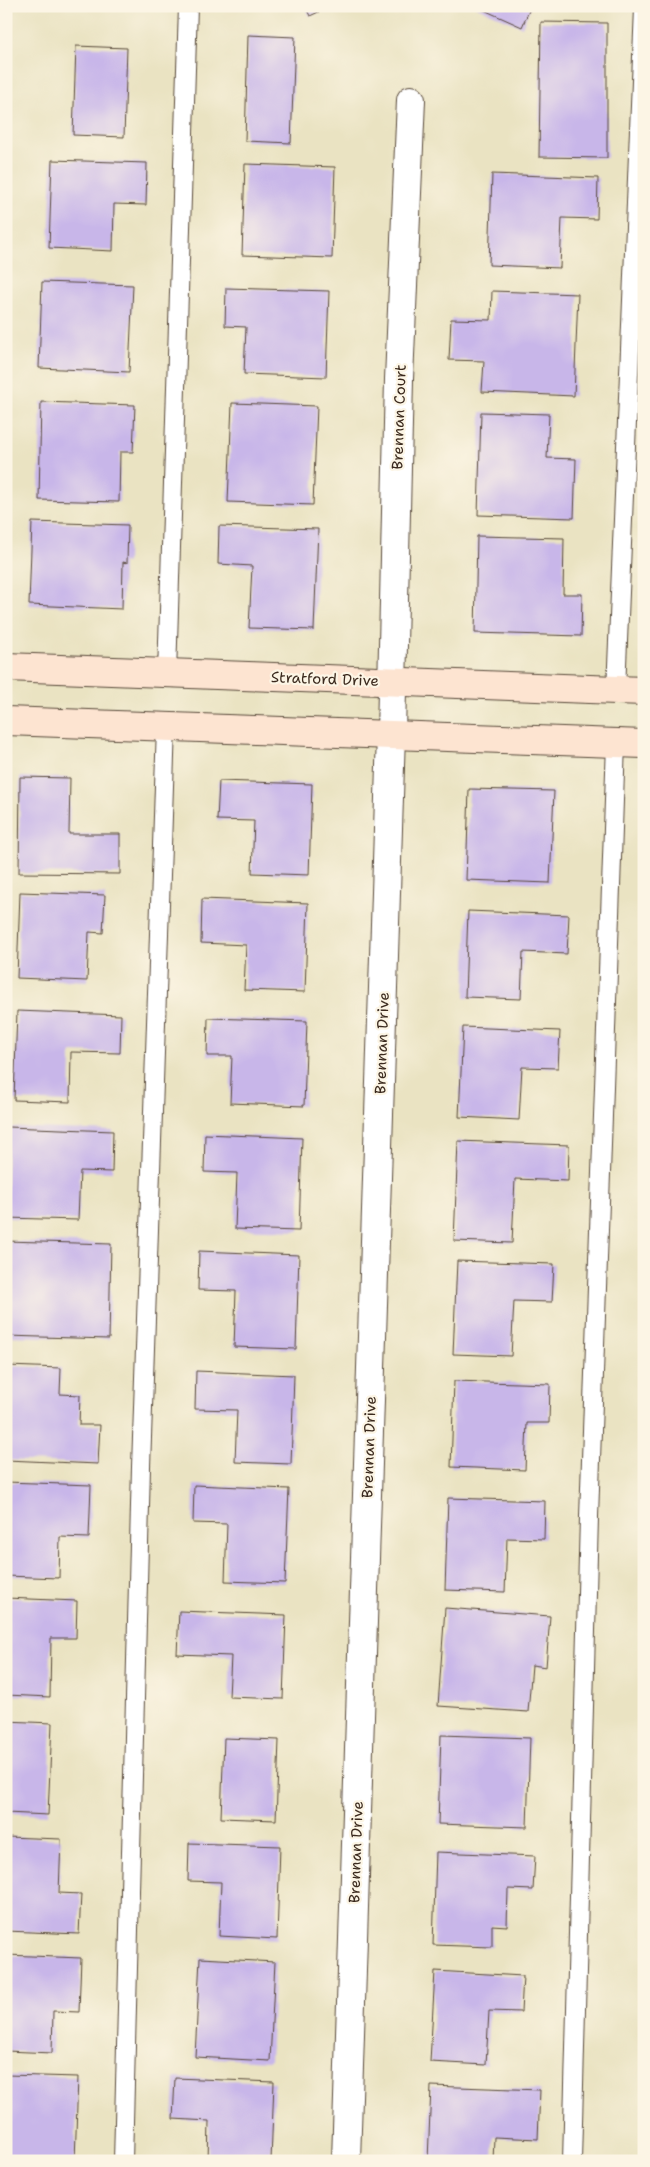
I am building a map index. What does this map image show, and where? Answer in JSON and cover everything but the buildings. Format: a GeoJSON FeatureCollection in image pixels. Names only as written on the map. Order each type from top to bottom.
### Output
{"type":"FeatureCollection","features":[{"type":"Feature","properties":{"kind":"street","name":"Brennan Court"},"geometry":{"type":"LineString","coordinates":[[391,734],[400,379],[411,100]]}},
{"type":"Feature","properties":{"kind":"street","name":"Stratford Drive"},"geometry":{"type":"LineString","coordinates":[[6,667],[644,691]]}},
{"type":"Feature","properties":{"kind":"street"},"geometry":{"type":"LineString","coordinates":[[6,722],[644,744]]}},
{"type":"Feature","properties":{"kind":"street","name":"Brennan Drive"},"geometry":{"type":"LineString","coordinates":[[346,2161],[391,734]]}},
{"type":"Feature","properties":{"kind":"lane"},"geometry":{"type":"LineString","coordinates":[[167,674],[188,6]]}},
{"type":"Feature","properties":{"kind":"lane"},"geometry":{"type":"LineString","coordinates":[[616,690],[644,8]]}},
{"type":"Feature","properties":{"kind":"lane"},"geometry":{"type":"LineString","coordinates":[[123,2161],[141,1467],[166,727]]}},
{"type":"Feature","properties":{"kind":"lane"},"geometry":{"type":"LineString","coordinates":[[572,2161],[588,1517],[616,743]]}}]}
